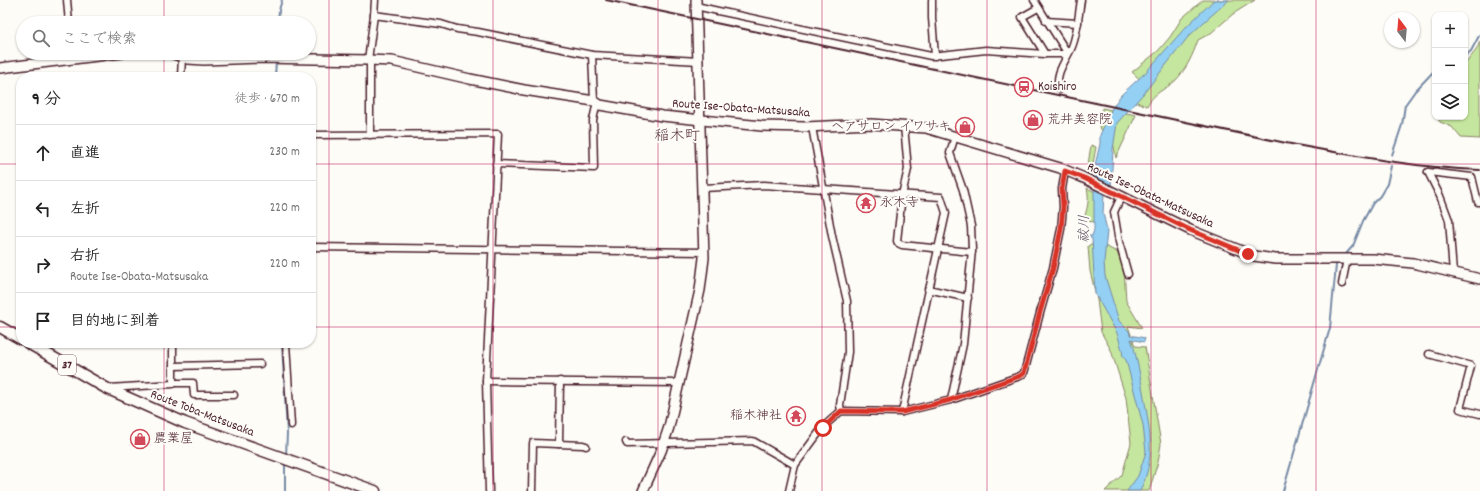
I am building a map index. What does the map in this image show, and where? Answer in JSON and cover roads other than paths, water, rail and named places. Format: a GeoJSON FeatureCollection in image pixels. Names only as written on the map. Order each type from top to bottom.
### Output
{"type":"FeatureCollection","features":[{"type":"Feature","properties":{"kind":"main road"},"geometry":{"type":"LineString","coordinates":[[642,491],[664,443],[670,422],[703,271],[703,188],[696,3]]}},
{"type":"Feature","properties":{"kind":"main road","name":"Route Ise-Obata-Matsusaka"},"geometry":{"type":"LineString","coordinates":[[316,59],[369,60],[405,64],[470,80],[595,102],[600,105],[700,120],[762,126],[812,127],[862,124],[926,128],[1084,178],[1190,230],[1254,256],[1275,259],[1373,259],[1413,262],[1480,280]]}},
{"type":"Feature","properties":{"kind":"main road"},"geometry":{"type":"LineString","coordinates":[[0,68],[49,60]]}},
{"type":"Feature","properties":{"kind":"main road"},"geometry":{"type":"LineString","coordinates":[[0,327],[16,336]]}},
{"type":"Feature","properties":{"kind":"main road","name":"Route Toba-Matsusaka"},"geometry":{"type":"LineString","coordinates":[[37,348],[106,388],[184,423],[375,491]]}},
{"type":"Feature","properties":{"kind":"street"},"geometry":{"type":"LineString","coordinates":[[67,0],[68,16]]}},
{"type":"Feature","properties":{"kind":"street"},"geometry":{"type":"LineString","coordinates":[[370,135],[369,60],[375,0]]}},
{"type":"Feature","properties":{"kind":"street"},"geometry":{"type":"LineString","coordinates":[[932,0],[935,56]]}},
{"type":"Feature","properties":{"kind":"street"},"geometry":{"type":"LineString","coordinates":[[1034,0],[1068,54]]}},
{"type":"Feature","properties":{"kind":"street"},"geometry":{"type":"LineString","coordinates":[[1060,89],[1058,86],[1059,75],[1072,47],[1078,23],[1081,0]]}},
{"type":"Feature","properties":{"kind":"street"},"geometry":{"type":"LineString","coordinates":[[696,3],[718,12],[925,56],[986,50],[1068,54]]}},
{"type":"Feature","properties":{"kind":"street"},"geometry":{"type":"LineString","coordinates":[[1038,8],[1022,18],[1045,54]]}},
{"type":"Feature","properties":{"kind":"street"},"geometry":{"type":"LineString","coordinates":[[374,15],[441,24],[457,29],[592,55],[699,61]]}},
{"type":"Feature","properties":{"kind":"street"},"geometry":{"type":"LineString","coordinates":[[1046,21],[1078,23]]}},
{"type":"Feature","properties":{"kind":"street"},"geometry":{"type":"LineString","coordinates":[[496,164],[594,168],[593,120],[595,102],[592,55]]}},
{"type":"Feature","properties":{"kind":"street"},"geometry":{"type":"LineString","coordinates":[[181,72],[182,60]]}},
{"type":"Feature","properties":{"kind":"street"},"geometry":{"type":"LineString","coordinates":[[904,126],[908,169],[902,194],[898,243],[937,249],[972,252]]}},
{"type":"Feature","properties":{"kind":"street"},"geometry":{"type":"LineString","coordinates":[[812,127],[818,167],[821,172],[832,236],[847,301],[848,352],[840,405],[841,411]]}},
{"type":"Feature","properties":{"kind":"street"},"geometry":{"type":"LineString","coordinates":[[316,134],[498,134],[486,381],[489,491]]}},
{"type":"Feature","properties":{"kind":"street"},"geometry":{"type":"LineString","coordinates":[[950,400],[963,344],[972,252],[971,226],[963,190],[950,153],[955,136]]}},
{"type":"Feature","properties":{"kind":"street"},"geometry":{"type":"LineString","coordinates":[[789,491],[795,465],[823,428],[841,411],[902,412],[950,400],[1020,376],[1024,373],[1053,268],[1061,229],[1063,207],[1062,189],[1065,171]]}},
{"type":"Feature","properties":{"kind":"street"},"geometry":{"type":"LineString","coordinates":[[1453,273],[1449,220],[1440,196],[1428,172],[1472,177],[1478,202],[1480,202]]}},
{"type":"Feature","properties":{"kind":"street"},"geometry":{"type":"LineString","coordinates":[[703,188],[764,185],[941,197],[946,213],[902,412]]}},
{"type":"Feature","properties":{"kind":"street"},"geometry":{"type":"LineString","coordinates":[[1120,196],[1114,212],[1119,242],[1128,274]]}},
{"type":"Feature","properties":{"kind":"street"},"geometry":{"type":"LineString","coordinates":[[316,247],[704,252]]}},
{"type":"Feature","properties":{"kind":"street"},"geometry":{"type":"LineString","coordinates":[[1342,284],[1347,259]]}},
{"type":"Feature","properties":{"kind":"street"},"geometry":{"type":"LineString","coordinates":[[928,290],[968,298]]}},
{"type":"Feature","properties":{"kind":"street"},"geometry":{"type":"LineString","coordinates":[[173,348],[173,383]]}},
{"type":"Feature","properties":{"kind":"street"},"geometry":{"type":"LineString","coordinates":[[286,348],[290,425]]}},
{"type":"Feature","properties":{"kind":"street"},"geometry":{"type":"LineString","coordinates":[[1429,354],[1471,366],[1460,409],[1480,414]]}},
{"type":"Feature","properties":{"kind":"street"},"geometry":{"type":"LineString","coordinates":[[173,366],[260,364]]}},
{"type":"Feature","properties":{"kind":"street"},"geometry":{"type":"LineString","coordinates":[[486,381],[679,383]]}},
{"type":"Feature","properties":{"kind":"street"},"geometry":{"type":"LineString","coordinates":[[559,444],[560,381]]}},
{"type":"Feature","properties":{"kind":"street"},"geometry":{"type":"LineString","coordinates":[[106,388],[193,383],[194,395],[234,395]]}},
{"type":"Feature","properties":{"kind":"street"},"geometry":{"type":"LineString","coordinates":[[626,442],[627,444],[753,441],[795,465]]}},
{"type":"Feature","properties":{"kind":"street"},"geometry":{"type":"LineString","coordinates":[[532,491],[533,443],[586,446]]}},
{"type":"Feature","properties":{"kind":"water"},"geometry":{"type":"Polygon","coordinates":[[[1214,0],[1229,0],[1188,37],[1144,93],[1117,123],[1113,149],[1111,188],[1104,194],[1103,213],[1107,230],[1104,262],[1105,276],[1119,321],[1129,331],[1130,335],[1145,338],[1144,342],[1131,339],[1138,366],[1150,433],[1150,456],[1145,479],[1140,491],[1127,491],[1138,476],[1146,452],[1143,425],[1126,360],[1123,357],[1117,333],[1095,294],[1092,238],[1079,237],[1077,235],[1092,236],[1094,230],[1095,165],[1100,144],[1100,135],[1112,108],[1121,95],[1146,72],[1185,28],[1214,0]]]}},
{"type":"Feature","properties":{"kind":"waterway"},"geometry":{"type":"LineString","coordinates":[[279,16],[282,0]]}},
{"type":"Feature","properties":{"kind":"waterway"},"geometry":{"type":"LineString","coordinates":[[1468,54],[1471,51],[1480,34]]}},
{"type":"Feature","properties":{"kind":"waterway"},"geometry":{"type":"LineString","coordinates":[[275,72],[276,61]]}},
{"type":"Feature","properties":{"kind":"waterway"},"geometry":{"type":"LineString","coordinates":[[1392,155],[1402,125],[1405,105],[1415,91],[1432,73]]}},
{"type":"Feature","properties":{"kind":"waterway"},"geometry":{"type":"LineString","coordinates":[[1345,255],[1353,246],[1363,221],[1373,203],[1380,196],[1387,184],[1391,166]]}},
{"type":"Feature","properties":{"kind":"waterway"},"geometry":{"type":"LineString","coordinates":[[1283,491],[1330,328],[1336,265]]}},
{"type":"Feature","properties":{"kind":"waterway"},"geometry":{"type":"LineString","coordinates":[[282,348],[287,433],[286,456]]}},
{"type":"Feature","properties":{"kind":"waterway"},"geometry":{"type":"LineString","coordinates":[[285,462],[285,491]]}},
{"type":"Feature","properties":{"kind":"railway"},"geometry":{"type":"LineString","coordinates":[[606,0],[1286,143],[1407,164],[1480,170]]}},
{"type":"Feature","properties":{"kind":"place","name":"Koishiro"},"geometry":{"type":"Point","coordinates":[1024,87]}},
{"type":"Feature","properties":{"kind":"place","name":"荒井美容院"},"geometry":{"type":"Point","coordinates":[1033,120]}},
{"type":"Feature","properties":{"kind":"place","name":"ヘアサロン イワサキ"},"geometry":{"type":"Point","coordinates":[965,127]}},
{"type":"Feature","properties":{"kind":"place","name":"永木寺"},"geometry":{"type":"Point","coordinates":[866,203]}},
{"type":"Feature","properties":{"kind":"place","name":"稲木神社"},"geometry":{"type":"Point","coordinates":[796,416]}},
{"type":"Feature","properties":{"kind":"place","name":"農業屋"},"geometry":{"type":"Point","coordinates":[140,439]}},
{"type":"Feature","properties":{"kind":"district","name":"稲木町"},"geometry":{"type":"Point","coordinates":[677,137]}},
{"type":"Feature","properties":{"kind":"water label","name":"祓川"},"geometry":{"type":"Point","coordinates":[1085,229]}}]}
